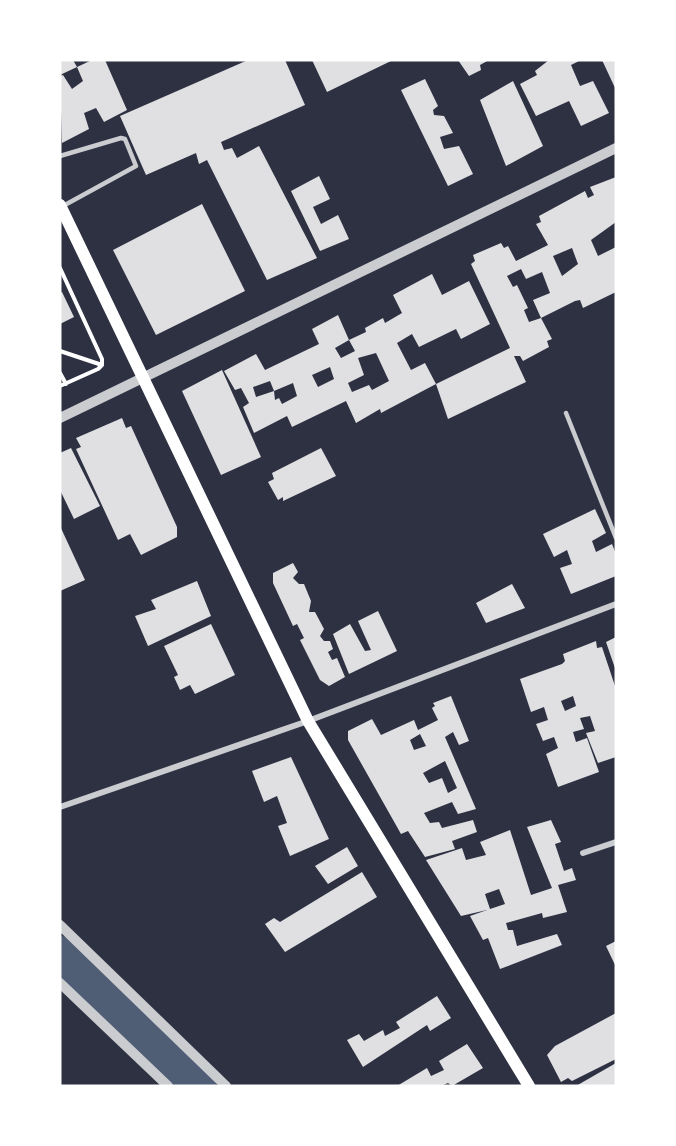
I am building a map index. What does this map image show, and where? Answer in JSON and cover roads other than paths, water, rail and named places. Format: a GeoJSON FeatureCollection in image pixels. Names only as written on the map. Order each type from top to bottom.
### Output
{"type":"FeatureCollection","features":[{"type":"Feature","properties":{"kind":"main road"},"geometry":{"type":"LineString","coordinates":[[61,206],[308,721],[529,1086]]}},
{"type":"Feature","properties":{"kind":"street"},"geometry":{"type":"LineString","coordinates":[[60,418],[616,148]]}},
{"type":"Feature","properties":{"kind":"street"},"geometry":{"type":"LineString","coordinates":[[60,807],[308,721],[616,604]]}},
{"type":"Feature","properties":{"kind":"street"},"geometry":{"type":"LineString","coordinates":[[583,853],[616,842]]}},
{"type":"Feature","properties":{"kind":"street"},"geometry":{"type":"LineString","coordinates":[[60,925],[226,1086]]}},
{"type":"Feature","properties":{"kind":"street"},"geometry":{"type":"LineString","coordinates":[[60,982],[168,1086]]}},
{"type":"Feature","properties":{"kind":"lane"},"geometry":{"type":"LineString","coordinates":[[60,156],[121,138],[125,139],[136,166],[61,206]]}},
{"type":"Feature","properties":{"kind":"lane"},"geometry":{"type":"LineString","coordinates":[[566,413],[616,538]]}},
{"type":"Feature","properties":{"kind":"waterway"},"geometry":{"type":"LineString","coordinates":[[60,954],[198,1086]]}}]}
